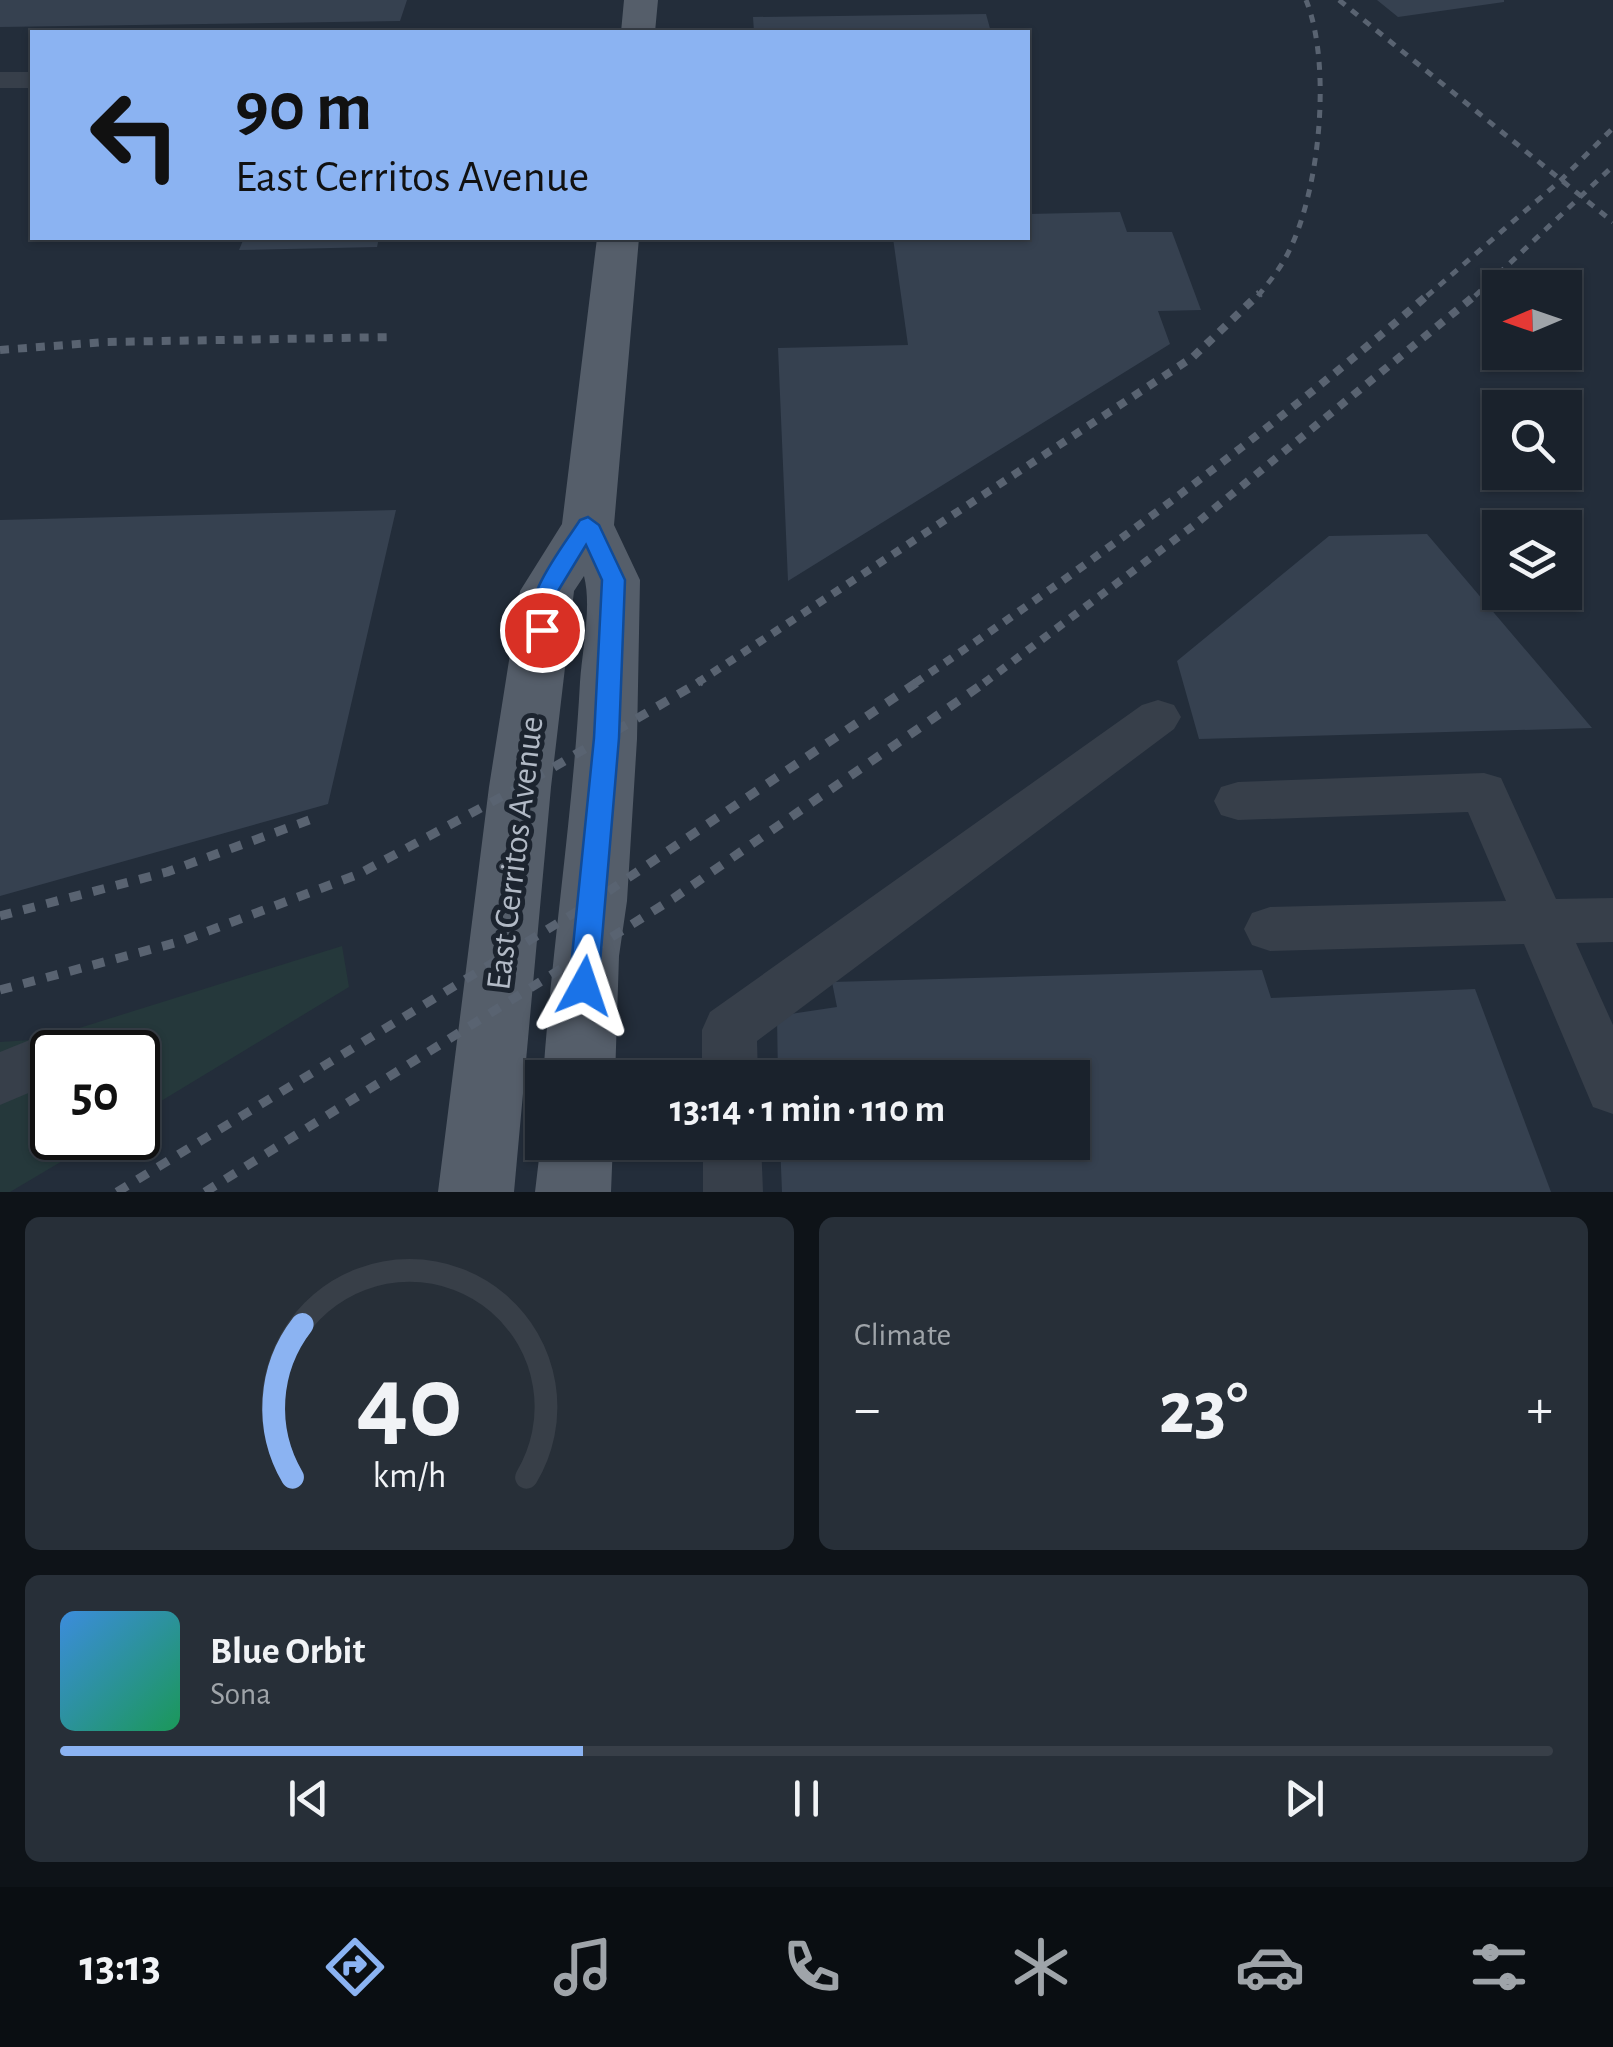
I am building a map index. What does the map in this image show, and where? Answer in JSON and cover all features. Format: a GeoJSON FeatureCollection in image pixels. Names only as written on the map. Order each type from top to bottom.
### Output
{"type":"FeatureCollection","features":[{"type":"Feature","properties":{"kind":"main road"},"geometry":{"type":"LineString","coordinates":[[638,30],[640,0]]}},
{"type":"Feature","properties":{"kind":"main road","name":"East Cerritos Avenue"},"geometry":{"type":"LineString","coordinates":[[476,1192],[520,786],[547,591],[588,525],[618,240]]}},
{"type":"Feature","properties":{"kind":"main road"},"geometry":{"type":"LineString","coordinates":[[581,1060],[614,580],[588,525]]}},
{"type":"Feature","properties":{"kind":"main road"},"geometry":{"type":"LineString","coordinates":[[574,1192],[575,1160]]}},
{"type":"Feature","properties":{"kind":"street"},"geometry":{"type":"LineString","coordinates":[[0,80],[30,80]]}},
{"type":"Feature","properties":{"kind":"street"},"geometry":{"type":"LineString","coordinates":[[730,1060],[729,1030],[1158,717]]}},
{"type":"Feature","properties":{"kind":"street"},"geometry":{"type":"LineString","coordinates":[[1238,801],[1484,792],[1613,1088]]}},
{"type":"Feature","properties":{"kind":"street"},"geometry":{"type":"LineString","coordinates":[[1270,929],[1613,920]]}},
{"type":"Feature","properties":{"kind":"street"},"geometry":{"type":"LineString","coordinates":[[732,1160],[733,1192]]}},
{"type":"Feature","properties":{"kind":"shaded area"},"geometry":{"type":"Polygon","coordinates":[[[342,946],[349,987],[160,1102],[160,1030],[73,1030],[342,946]]]}},
{"type":"Feature","properties":{"kind":"shaded area"},"geometry":{"type":"Polygon","coordinates":[[[30,1040],[30,1160],[64,1160],[10,1192],[0,1192],[0,1042],[30,1040]]]}},
{"type":"Feature","properties":{"kind":"building"},"geometry":{"type":"Polygon","coordinates":[[[0,0],[407,0],[400,21],[0,27],[0,0]]]}},
{"type":"Feature","properties":{"kind":"building"},"geometry":{"type":"Polygon","coordinates":[[[1377,0],[1504,0],[1504,2],[1398,17],[1377,0]]]}},
{"type":"Feature","properties":{"kind":"building"},"geometry":{"type":"Polygon","coordinates":[[[986,14],[990,30],[754,30],[753,17],[986,14]]]}},
{"type":"Feature","properties":{"kind":"building"},"geometry":{"type":"Polygon","coordinates":[[[1120,212],[1127,232],[1172,232],[1201,310],[1158,311],[1170,344],[788,581],[778,348],[908,345],[893,240],[1030,240],[1030,214],[1120,212]]]}},
{"type":"Feature","properties":{"kind":"building"},"geometry":{"type":"Polygon","coordinates":[[[243,240],[379,240],[377,247],[239,250],[243,240]]]}},
{"type":"Feature","properties":{"kind":"building"},"geometry":{"type":"Polygon","coordinates":[[[396,510],[328,804],[0,896],[0,520],[396,510]]]}},
{"type":"Feature","properties":{"kind":"building"},"geometry":{"type":"Polygon","coordinates":[[[1427,534],[1482,599],[1482,610],[1492,610],[1592,728],[1199,739],[1177,661],[1329,536],[1427,534]]]}},
{"type":"Feature","properties":{"kind":"building"},"geometry":{"type":"Polygon","coordinates":[[[1262,970],[1271,998],[1475,989],[1551,1192],[782,1192],[781,1160],[1090,1160],[1090,1060],[778,1060],[777,1016],[837,1007],[832,982],[1262,970]]]}},
{"type":"Feature","properties":{"kind":"railway"},"geometry":{"type":"LineString","coordinates":[[1258,296],[1279,269],[1300,225],[1315,161],[1319,58],[1306,0]]}},
{"type":"Feature","properties":{"kind":"railway"},"geometry":{"type":"LineString","coordinates":[[1339,0],[1561,180]]}},
{"type":"Feature","properties":{"kind":"railway"},"geometry":{"type":"LineString","coordinates":[[1561,180],[1613,128]]}},
{"type":"Feature","properties":{"kind":"railway"},"geometry":{"type":"LineString","coordinates":[[1581,196],[1613,166]]}},
{"type":"Feature","properties":{"kind":"railway"},"geometry":{"type":"LineString","coordinates":[[1427,296],[1561,180]]}},
{"type":"Feature","properties":{"kind":"railway"},"geometry":{"type":"LineString","coordinates":[[1561,180],[1581,196]]}},
{"type":"Feature","properties":{"kind":"railway"},"geometry":{"type":"LineString","coordinates":[[1475,296],[1581,196]]}},
{"type":"Feature","properties":{"kind":"railway"},"geometry":{"type":"LineString","coordinates":[[1581,196],[1613,222]]}},
{"type":"Feature","properties":{"kind":"railway"},"geometry":{"type":"LineString","coordinates":[[697,683],[1193,357],[1260,293]]}},
{"type":"Feature","properties":{"kind":"railway"},"geometry":{"type":"LineString","coordinates":[[915,683],[1178,496],[1306,397],[1430,293]]}},
{"type":"Feature","properties":{"kind":"railway"},"geometry":{"type":"LineString","coordinates":[[984,683],[1193,526],[1478,293]]}},
{"type":"Feature","properties":{"kind":"railway"},"geometry":{"type":"LineString","coordinates":[[0,350],[105,342],[395,337]]}},
{"type":"Feature","properties":{"kind":"railway"},"geometry":{"type":"LineString","coordinates":[[0,990],[182,941],[359,874],[525,784],[701,681]]}},
{"type":"Feature","properties":{"kind":"railway"},"geometry":{"type":"LineString","coordinates":[[117,1192],[594,901],[919,681]]}},
{"type":"Feature","properties":{"kind":"railway"},"geometry":{"type":"LineString","coordinates":[[205,1192],[674,898],[987,681]]}},
{"type":"Feature","properties":{"kind":"railway"},"geometry":{"type":"LineString","coordinates":[[0,916],[167,872],[312,819]]}},
{"type":"Feature","properties":{"kind":"route"},"geometry":{"type":"LineString","coordinates":[[542,630],[547,591],[588,525],[614,580],[594,901],[584,986]]}}]}
